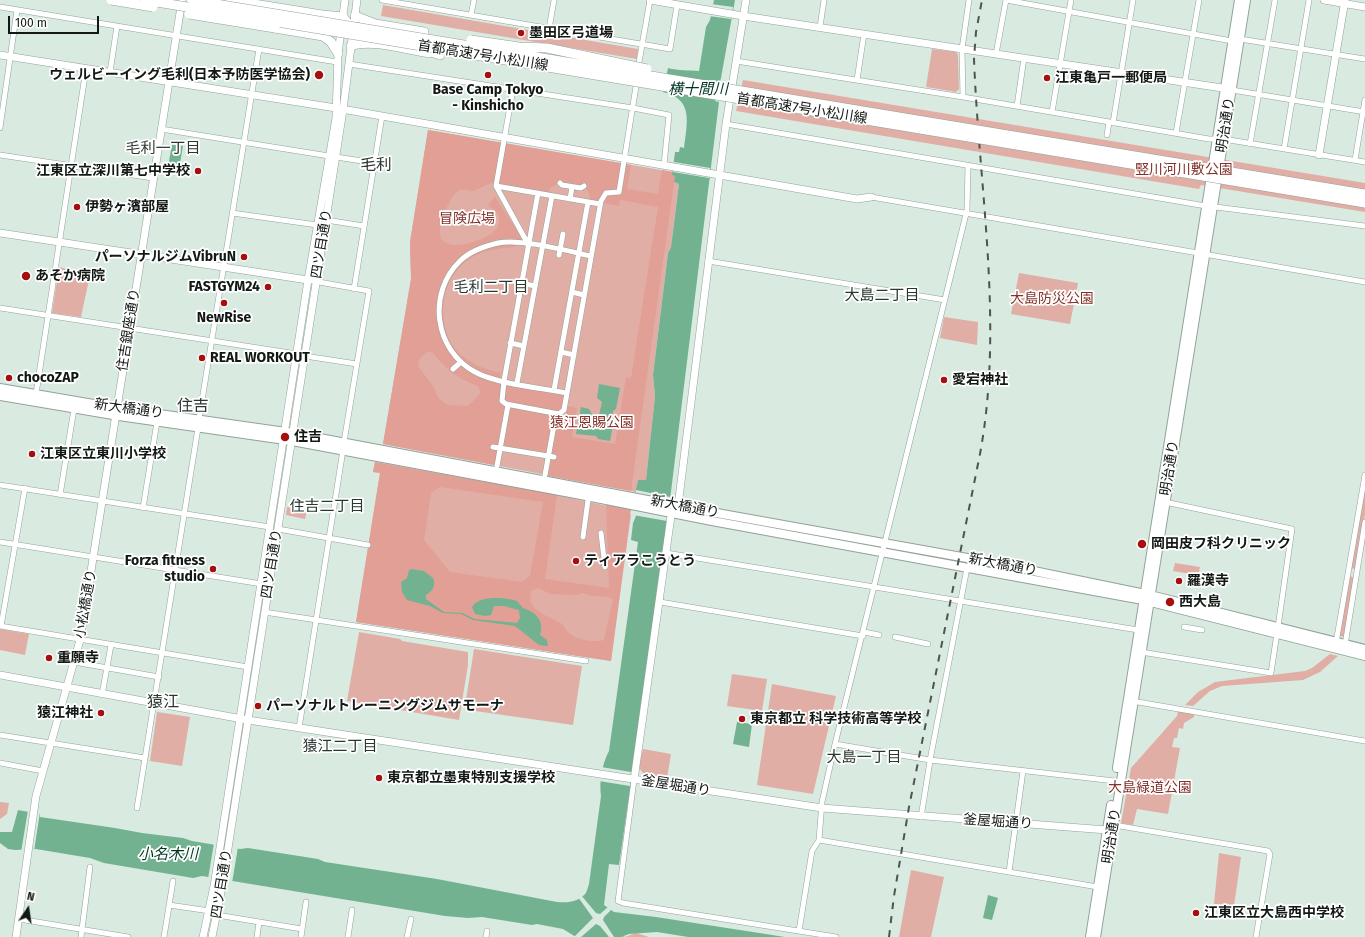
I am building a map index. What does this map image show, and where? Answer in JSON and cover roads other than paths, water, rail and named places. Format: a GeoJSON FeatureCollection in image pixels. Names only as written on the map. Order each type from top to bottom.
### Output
{"type":"FeatureCollection","features":[{"type":"Feature","properties":{"kind":"highway"},"geometry":{"type":"LineString","coordinates":[[111,0],[340,39]]}},
{"type":"Feature","properties":{"kind":"highway","name":"首都高速7号小松川線"},"geometry":{"type":"LineString","coordinates":[[145,0],[1365,203]]}},
{"type":"Feature","properties":{"kind":"highway","name":"首都高速7号小松川線"},"geometry":{"type":"LineString","coordinates":[[192,0],[1365,194]]}},
{"type":"Feature","properties":{"kind":"highway"},"geometry":{"type":"LineString","coordinates":[[229,0],[343,19],[354,23],[375,24],[519,48],[536,47],[568,52],[725,87]]}},
{"type":"Feature","properties":{"kind":"highway"},"geometry":{"type":"LineString","coordinates":[[354,23],[366,35],[393,39],[440,55]]}},
{"type":"Feature","properties":{"kind":"highway"},"geometry":{"type":"LineString","coordinates":[[323,36],[331,42],[337,57]]}},
{"type":"Feature","properties":{"kind":"highway"},"geometry":{"type":"LineString","coordinates":[[351,46],[362,43],[372,44],[652,89],[676,88]]}},
{"type":"Feature","properties":{"kind":"main road","name":"明治通り"},"geometry":{"type":"LineString","coordinates":[[1236,40],[1239,0]]}},
{"type":"Feature","properties":{"kind":"main road","name":"明治通り"},"geometry":{"type":"LineString","coordinates":[[1090,937],[1115,781],[1141,652],[1147,597],[1201,253],[1236,40],[1246,0]]}},
{"type":"Feature","properties":{"kind":"main road","name":"明治通り"},"geometry":{"type":"LineString","coordinates":[[1096,937],[1114,825],[1138,630],[1147,597],[1165,502],[1201,253]]}},
{"type":"Feature","properties":{"kind":"main road","name":"新大橋通り"},"geometry":{"type":"LineString","coordinates":[[0,388],[36,394],[116,415],[198,423],[288,436],[632,501],[884,543],[1147,597],[1344,647],[1365,649]]}},
{"type":"Feature","properties":{"kind":"main road","name":"新大橋通り"},"geometry":{"type":"LineString","coordinates":[[0,396],[157,422],[198,423]]}},
{"type":"Feature","properties":{"kind":"main road","name":"新大橋通り"},"geometry":{"type":"LineString","coordinates":[[288,436],[327,437],[343,446]]}},
{"type":"Feature","properties":{"kind":"main road","name":"新大橋通り"},"geometry":{"type":"LineString","coordinates":[[672,508],[882,552],[967,568],[1147,597]]}},
{"type":"Feature","properties":{"kind":"main road","name":"新大橋通り"},"geometry":{"type":"LineString","coordinates":[[1344,647],[1365,656]]}},
{"type":"Feature","properties":{"kind":"street","name":"住吉銀座通り"},"geometry":{"type":"LineString","coordinates":[[116,415],[182,0]]}},
{"type":"Feature","properties":{"kind":"street","name":"四ツ目通り"},"geometry":{"type":"LineString","coordinates":[[340,109],[337,57],[345,0]]}},
{"type":"Feature","properties":{"kind":"street","name":"四ツ目通り"},"geometry":{"type":"LineString","coordinates":[[301,355],[308,280],[317,225],[332,157],[349,64],[357,0]]}},
{"type":"Feature","properties":{"kind":"street"},"geometry":{"type":"LineString","coordinates":[[382,0],[670,49],[677,5]]}},
{"type":"Feature","properties":{"kind":"street"},"geometry":{"type":"LineString","coordinates":[[471,16],[474,0]]}},
{"type":"Feature","properties":{"kind":"street"},"geometry":{"type":"LineString","coordinates":[[549,29],[554,0]]}},
{"type":"Feature","properties":{"kind":"street"},"geometry":{"type":"LineString","coordinates":[[538,193],[510,343],[502,401],[508,405],[556,414],[563,412],[567,393],[600,204],[602,197],[606,194],[619,192],[650,0],[735,15],[1184,82],[1364,112]]}},
{"type":"Feature","properties":{"kind":"street"},"geometry":{"type":"LineString","coordinates":[[746,0],[726,124],[660,602],[632,780],[618,901],[836,937]]}},
{"type":"Feature","properties":{"kind":"street"},"geometry":{"type":"LineString","coordinates":[[820,27],[824,0]]}},
{"type":"Feature","properties":{"kind":"street"},"geometry":{"type":"LineString","coordinates":[[963,97],[962,49],[969,0]]}},
{"type":"Feature","properties":{"kind":"street"},"geometry":{"type":"LineString","coordinates":[[996,54],[1006,0],[1193,34],[1267,43],[1365,59]]}},
{"type":"Feature","properties":{"kind":"street"},"geometry":{"type":"LineString","coordinates":[[1052,112],[1071,0]]}},
{"type":"Feature","properties":{"kind":"street"},"geometry":{"type":"LineString","coordinates":[[1107,135],[1121,73],[1133,0]]}},
{"type":"Feature","properties":{"kind":"street"},"geometry":{"type":"LineString","coordinates":[[1176,133],[1199,0]]}},
{"type":"Feature","properties":{"kind":"street"},"geometry":{"type":"LineString","coordinates":[[1250,144],[1275,0]]}},
{"type":"Feature","properties":{"kind":"street"},"geometry":{"type":"LineString","coordinates":[[1284,149],[1309,0]]}},
{"type":"Feature","properties":{"kind":"street"},"geometry":{"type":"LineString","coordinates":[[1324,0],[1345,2],[1365,7]]}},
{"type":"Feature","properties":{"kind":"street"},"geometry":{"type":"LineString","coordinates":[[1319,155],[1345,2]]}},
{"type":"Feature","properties":{"kind":"street"},"geometry":{"type":"LineString","coordinates":[[0,7],[259,49],[337,57]]}},
{"type":"Feature","properties":{"kind":"street"},"geometry":{"type":"LineString","coordinates":[[0,128],[17,10]]}},
{"type":"Feature","properties":{"kind":"street"},"geometry":{"type":"LineString","coordinates":[[110,72],[118,26]]}},
{"type":"Feature","properties":{"kind":"street"},"geometry":{"type":"LineString","coordinates":[[857,80],[864,34]]}},
{"type":"Feature","properties":{"kind":"street"},"geometry":{"type":"LineString","coordinates":[[137,808],[259,49]]}},
{"type":"Feature","properties":{"kind":"street"},"geometry":{"type":"LineString","coordinates":[[0,55],[382,116],[857,199],[871,197],[966,212],[1365,282]]}},
{"type":"Feature","properties":{"kind":"street"},"geometry":{"type":"LineString","coordinates":[[1017,106],[1024,58]]}},
{"type":"Feature","properties":{"kind":"street"},"geometry":{"type":"LineString","coordinates":[[736,61],[1176,133],[1365,162]]}},
{"type":"Feature","properties":{"kind":"street"},"geometry":{"type":"LineString","coordinates":[[349,64],[633,108],[669,115],[664,165]]}},
{"type":"Feature","properties":{"kind":"street"},"geometry":{"type":"LineString","coordinates":[[36,394],[86,69]]}},
{"type":"Feature","properties":{"kind":"street"},"geometry":{"type":"LineString","coordinates":[[513,89],[503,138],[496,186],[528,244]]}},
{"type":"Feature","properties":{"kind":"street"},"geometry":{"type":"LineString","coordinates":[[1355,160],[1365,100]]}},
{"type":"Feature","properties":{"kind":"street"},"geometry":{"type":"LineString","coordinates":[[354,288],[382,116]]}},
{"type":"Feature","properties":{"kind":"street"},"geometry":{"type":"LineString","coordinates":[[726,124],[1209,206],[1365,226]]}},
{"type":"Feature","properties":{"kind":"street"},"geometry":{"type":"LineString","coordinates":[[161,129],[375,163]]}},
{"type":"Feature","properties":{"kind":"street"},"geometry":{"type":"LineString","coordinates":[[0,155],[153,178]]}},
{"type":"Feature","properties":{"kind":"street","name":"四ツ目通り"},"geometry":{"type":"LineString","coordinates":[[212,937],[222,887],[225,838],[248,667],[270,528],[288,436],[301,355],[316,283],[326,220],[332,157]]}},
{"type":"Feature","properties":{"kind":"street"},"geometry":{"type":"LineString","coordinates":[[799,931],[812,851],[819,840],[822,808],[835,744],[864,634],[884,543],[966,212],[968,165]]}},
{"type":"Feature","properties":{"kind":"street"},"geometry":{"type":"LineString","coordinates":[[560,183],[562,185],[572,187],[581,188],[584,186]]}},
{"type":"Feature","properties":{"kind":"street"},"geometry":{"type":"LineString","coordinates":[[496,186],[600,204]]}},
{"type":"Feature","properties":{"kind":"street"},"geometry":{"type":"LineString","coordinates":[[570,199],[572,187]]}},
{"type":"Feature","properties":{"kind":"street"},"geometry":{"type":"LineString","coordinates":[[517,383],[552,196]]}},
{"type":"Feature","properties":{"kind":"street"},"geometry":{"type":"LineString","coordinates":[[554,390],[588,202]]}},
{"type":"Feature","properties":{"kind":"street"},"geometry":{"type":"LineString","coordinates":[[232,213],[317,225]]}},
{"type":"Feature","properties":{"kind":"street"},"geometry":{"type":"LineString","coordinates":[[326,220],[364,226]]}},
{"type":"Feature","properties":{"kind":"street"},"geometry":{"type":"LineString","coordinates":[[0,234],[141,254],[369,291],[299,728]]}},
{"type":"Feature","properties":{"kind":"street"},"geometry":{"type":"LineString","coordinates":[[560,253],[563,234]]}},
{"type":"Feature","properties":{"kind":"street"},"geometry":{"type":"LineString","coordinates":[[567,393],[504,381],[475,372],[461,362],[445,341],[439,320],[439,298],[447,277],[460,260],[479,248],[500,242],[528,244],[560,253],[591,256]]}},
{"type":"Feature","properties":{"kind":"street"},"geometry":{"type":"LineString","coordinates":[[708,261],[945,300]]}},
{"type":"Feature","properties":{"kind":"street"},"geometry":{"type":"LineString","coordinates":[[521,283],[535,286]]}},
{"type":"Feature","properties":{"kind":"street"},"geometry":{"type":"LineString","coordinates":[[572,292],[584,295]]}},
{"type":"Feature","properties":{"kind":"street"},"geometry":{"type":"LineString","coordinates":[[0,308],[357,364]]}},
{"type":"Feature","properties":{"kind":"street"},"geometry":{"type":"LineString","coordinates":[[510,343],[524,346]]}},
{"type":"Feature","properties":{"kind":"street"},"geometry":{"type":"LineString","coordinates":[[561,352],[574,355]]}},
{"type":"Feature","properties":{"kind":"street"},"geometry":{"type":"LineString","coordinates":[[453,369],[461,362]]}},
{"type":"Feature","properties":{"kind":"street"},"geometry":{"type":"LineString","coordinates":[[497,466],[508,405]]}},
{"type":"Feature","properties":{"kind":"street"},"geometry":{"type":"LineString","coordinates":[[60,495],[74,409]]}},
{"type":"Feature","properties":{"kind":"street"},"geometry":{"type":"LineString","coordinates":[[545,475],[551,458],[556,414]]}},
{"type":"Feature","properties":{"kind":"street","name":"小松橋通り"},"geometry":{"type":"LineString","coordinates":[[16,937],[36,796],[80,640],[116,415]]}},
{"type":"Feature","properties":{"kind":"street"},"geometry":{"type":"LineString","coordinates":[[143,508],[157,422]]}},
{"type":"Feature","properties":{"kind":"street","name":"四ツ目通り"},"geometry":{"type":"LineString","coordinates":[[203,937],[210,911],[248,720],[278,529],[288,436]]}},
{"type":"Feature","properties":{"kind":"street"},"geometry":{"type":"LineString","coordinates":[[493,447],[551,458]]}},
{"type":"Feature","properties":{"kind":"street"},"geometry":{"type":"LineString","coordinates":[[1336,645],[1365,475]]}},
{"type":"Feature","properties":{"kind":"street"},"geometry":{"type":"LineString","coordinates":[[0,484],[102,502],[270,528]]}},
{"type":"Feature","properties":{"kind":"street"},"geometry":{"type":"LineString","coordinates":[[25,488],[1,626],[248,667]]}},
{"type":"Feature","properties":{"kind":"street"},"geometry":{"type":"LineString","coordinates":[[583,537],[588,500]]}},
{"type":"Feature","properties":{"kind":"street"},"geometry":{"type":"LineString","coordinates":[[1141,652],[1271,674],[1292,529],[1165,502]]}},
{"type":"Feature","properties":{"kind":"street"},"geometry":{"type":"LineString","coordinates":[[1344,647],[1365,522]]}},
{"type":"Feature","properties":{"kind":"street"},"geometry":{"type":"LineString","coordinates":[[278,529],[368,544]]}},
{"type":"Feature","properties":{"kind":"street"},"geometry":{"type":"LineString","coordinates":[[601,533],[605,567]]}},
{"type":"Feature","properties":{"kind":"street"},"geometry":{"type":"LineString","coordinates":[[0,542],[262,584]]}},
{"type":"Feature","properties":{"kind":"street"},"geometry":{"type":"LineString","coordinates":[[666,553],[1138,630]]}},
{"type":"Feature","properties":{"kind":"street"},"geometry":{"type":"LineString","coordinates":[[921,817],[930,760],[967,568]]}},
{"type":"Feature","properties":{"kind":"street"},"geometry":{"type":"LineString","coordinates":[[660,602],[864,634],[880,635]]}},
{"type":"Feature","properties":{"kind":"street"},"geometry":{"type":"LineString","coordinates":[[264,612],[586,661]]}},
{"type":"Feature","properties":{"kind":"street"},"geometry":{"type":"LineString","coordinates":[[1184,627],[1192,630],[1202,630]]}},
{"type":"Feature","properties":{"kind":"street"},"geometry":{"type":"LineString","coordinates":[[895,637],[928,644]]}},
{"type":"Feature","properties":{"kind":"street"},"geometry":{"type":"LineString","coordinates":[[102,694],[108,668],[111,645]]}},
{"type":"Feature","properties":{"kind":"street"},"geometry":{"type":"LineString","coordinates":[[74,662],[159,677]]}},
{"type":"Feature","properties":{"kind":"street","name":"釜屋堀通り"},"geometry":{"type":"LineString","coordinates":[[0,675],[240,719],[822,808],[921,817],[1107,830]]}},
{"type":"Feature","properties":{"kind":"street"},"geometry":{"type":"LineString","coordinates":[[1130,703],[1365,741]]}},
{"type":"Feature","properties":{"kind":"street"},"geometry":{"type":"LineString","coordinates":[[0,735],[145,758]]}},
{"type":"Feature","properties":{"kind":"street"},"geometry":{"type":"LineString","coordinates":[[835,744],[930,760],[1115,781]]}},
{"type":"Feature","properties":{"kind":"street"},"geometry":{"type":"LineString","coordinates":[[0,763],[43,771]]}},
{"type":"Feature","properties":{"kind":"street"},"geometry":{"type":"LineString","coordinates":[[1009,872],[1023,771]]}},
{"type":"Feature","properties":{"kind":"street"},"geometry":{"type":"LineString","coordinates":[[1107,830],[1114,825],[1268,851],[1270,854],[1256,937]]}},
{"type":"Feature","properties":{"kind":"street"},"geometry":{"type":"LineString","coordinates":[[819,840],[1098,887]]}},
{"type":"Feature","properties":{"kind":"street"},"geometry":{"type":"LineString","coordinates":[[80,937],[90,868]]}},
{"type":"Feature","properties":{"kind":"street"},"geometry":{"type":"LineString","coordinates":[[164,937],[173,881]]}},
{"type":"Feature","properties":{"kind":"street"},"geometry":{"type":"LineString","coordinates":[[301,937],[306,902]]}},
{"type":"Feature","properties":{"kind":"street"},"geometry":{"type":"LineString","coordinates":[[169,905],[210,911]]}},
{"type":"Feature","properties":{"kind":"street"},"geometry":{"type":"LineString","coordinates":[[348,937],[352,910]]}},
{"type":"Feature","properties":{"kind":"street"},"geometry":{"type":"LineString","coordinates":[[217,915],[302,929]]}},
{"type":"Feature","properties":{"kind":"street"},"geometry":{"type":"LineString","coordinates":[[19,919],[128,937]]}},
{"type":"Feature","properties":{"kind":"street"},"geometry":{"type":"LineString","coordinates":[[408,937],[411,919]]}},
{"type":"Feature","properties":{"kind":"street"},"geometry":{"type":"LineString","coordinates":[[257,937],[259,922]]}},
{"type":"Feature","properties":{"kind":"street"},"geometry":{"type":"LineString","coordinates":[[486,937],[487,931]]}},
{"type":"Feature","properties":{"kind":"water"},"geometry":{"type":"Polygon","coordinates":[[[714,0],[735,0],[721,78],[715,101],[719,102],[658,597],[619,865],[609,864],[604,905],[614,912],[785,937],[688,937],[657,932],[629,934],[621,937],[576,937],[563,929],[537,924],[532,925],[482,917],[468,918],[445,916],[202,876],[193,878],[104,863],[90,858],[36,849],[8,849],[0,843],[0,832],[12,832],[18,810],[40,814],[40,817],[183,838],[192,841],[240,849],[248,848],[318,859],[325,862],[437,879],[557,902],[573,901],[586,893],[589,884],[601,796],[600,784],[605,761],[609,751],[638,542],[631,540],[633,523],[636,516],[634,498],[638,480],[646,480],[655,396],[653,375],[668,253],[671,247],[679,184],[674,182],[675,176],[672,175],[675,152],[679,152],[680,147],[684,148],[687,121],[684,106],[680,100],[673,95],[663,92],[668,68],[699,71],[706,27],[710,20],[714,0]]]}},
{"type":"Feature","properties":{"kind":"water"},"geometry":{"type":"Polygon","coordinates":[[[172,144],[183,146],[179,169],[168,167],[172,144]]]}},
{"type":"Feature","properties":{"kind":"water"},"geometry":{"type":"Polygon","coordinates":[[[599,384],[620,388],[616,409],[613,411],[612,417],[614,419],[610,441],[598,439],[596,436],[576,434],[581,407],[589,409],[592,414],[599,415],[602,402],[597,398],[599,384]]]}},
{"type":"Feature","properties":{"kind":"water"},"geometry":{"type":"Polygon","coordinates":[[[409,570],[424,571],[433,578],[433,588],[426,595],[426,599],[444,612],[462,613],[475,619],[517,623],[520,618],[519,610],[504,606],[494,606],[491,615],[485,616],[475,614],[472,607],[480,600],[493,598],[517,601],[523,608],[538,617],[541,625],[540,635],[547,640],[548,646],[539,645],[515,626],[473,620],[461,614],[443,613],[430,606],[407,600],[402,592],[401,582],[407,578],[409,570]]]}},
{"type":"Feature","properties":{"kind":"water"},"geometry":{"type":"Polygon","coordinates":[[[737,722],[752,724],[749,747],[733,744],[737,722]]]}},
{"type":"Feature","properties":{"kind":"water"},"geometry":{"type":"Polygon","coordinates":[[[988,895],[998,898],[992,920],[983,918],[988,895]]]}},
{"type":"Feature","properties":{"kind":"railway"},"geometry":{"type":"LineString","coordinates":[[889,937],[894,896],[909,807],[980,454],[987,405],[990,356],[990,306],[974,59],[976,32],[982,0]]}},
{"type":"Feature","properties":{"kind":"place","name":"墨田区弓道場"},"geometry":{"type":"Point","coordinates":[521,33]}},
{"type":"Feature","properties":{"kind":"place","name":"ウェルビーイング毛利(日本予防医学協会)"},"geometry":{"type":"Point","coordinates":[319,75]}},
{"type":"Feature","properties":{"kind":"place","name":"Base Camp Tokyo - Kinshicho"},"geometry":{"type":"Point","coordinates":[488,75]}},
{"type":"Feature","properties":{"kind":"place","name":"江東亀戸一郵便局"},"geometry":{"type":"Point","coordinates":[1047,78]}},
{"type":"Feature","properties":{"kind":"place","name":"江東区立深川第七中学校"},"geometry":{"type":"Point","coordinates":[198,171]}},
{"type":"Feature","properties":{"kind":"place","name":"伊勢ヶ濱部屋"},"geometry":{"type":"Point","coordinates":[77,207]}},
{"type":"Feature","properties":{"kind":"place","name":"パーソナルジムVibruN"},"geometry":{"type":"Point","coordinates":[244,257]}},
{"type":"Feature","properties":{"kind":"place","name":"あそか病院"},"geometry":{"type":"Point","coordinates":[26,276]}},
{"type":"Feature","properties":{"kind":"place","name":"FASTGYM24"},"geometry":{"type":"Point","coordinates":[268,287]}},
{"type":"Feature","properties":{"kind":"place","name":"NewRise"},"geometry":{"type":"Point","coordinates":[224,303]}},
{"type":"Feature","properties":{"kind":"place","name":"REAL WORKOUT"},"geometry":{"type":"Point","coordinates":[202,358]}},
{"type":"Feature","properties":{"kind":"place","name":"chocoZAP"},"geometry":{"type":"Point","coordinates":[9,378]}},
{"type":"Feature","properties":{"kind":"place","name":"愛宕神社"},"geometry":{"type":"Point","coordinates":[944,380]}},
{"type":"Feature","properties":{"kind":"place","name":"住吉"},"geometry":{"type":"Point","coordinates":[285,437]}},
{"type":"Feature","properties":{"kind":"place","name":"江東区立東川小学校"},"geometry":{"type":"Point","coordinates":[32,454]}},
{"type":"Feature","properties":{"kind":"place","name":"岡田皮フ科クリニック"},"geometry":{"type":"Point","coordinates":[1142,544]}},
{"type":"Feature","properties":{"kind":"place","name":"ティアラこうとう"},"geometry":{"type":"Point","coordinates":[576,561]}},
{"type":"Feature","properties":{"kind":"place","name":"Forza fitness studio"},"geometry":{"type":"Point","coordinates":[213,569]}},
{"type":"Feature","properties":{"kind":"place","name":"羅漢寺"},"geometry":{"type":"Point","coordinates":[1179,581]}},
{"type":"Feature","properties":{"kind":"place","name":"西大島"},"geometry":{"type":"Point","coordinates":[1170,602]}},
{"type":"Feature","properties":{"kind":"place","name":"重願寺"},"geometry":{"type":"Point","coordinates":[49,658]}},
{"type":"Feature","properties":{"kind":"place","name":"パーソナルトレーニングジムサモーナ"},"geometry":{"type":"Point","coordinates":[258,706]}},
{"type":"Feature","properties":{"kind":"place","name":"猿江神社"},"geometry":{"type":"Point","coordinates":[101,713]}},
{"type":"Feature","properties":{"kind":"place","name":"東京都立 科学技術高等学校"},"geometry":{"type":"Point","coordinates":[742,719]}},
{"type":"Feature","properties":{"kind":"place","name":"東京都立墨東特別支援学校"},"geometry":{"type":"Point","coordinates":[379,778]}},
{"type":"Feature","properties":{"kind":"place","name":"江東区立大島西中学校"},"geometry":{"type":"Point","coordinates":[1196,913]}},
{"type":"Feature","properties":{"kind":"district","name":"毛利一丁目"},"geometry":{"type":"Point","coordinates":[163,149]}},
{"type":"Feature","properties":{"kind":"district","name":"毛利"},"geometry":{"type":"Point","coordinates":[376,166]}},
{"type":"Feature","properties":{"kind":"district","name":"毛利二丁目"},"geometry":{"type":"Point","coordinates":[491,288]}},
{"type":"Feature","properties":{"kind":"district","name":"大島二丁目"},"geometry":{"type":"Point","coordinates":[882,296]}},
{"type":"Feature","properties":{"kind":"district","name":"住吉"},"geometry":{"type":"Point","coordinates":[193,407]}},
{"type":"Feature","properties":{"kind":"district","name":"住吉二丁目"},"geometry":{"type":"Point","coordinates":[327,507]}},
{"type":"Feature","properties":{"kind":"district","name":"猿江"},"geometry":{"type":"Point","coordinates":[163,703]}},
{"type":"Feature","properties":{"kind":"district","name":"猿江二丁目"},"geometry":{"type":"Point","coordinates":[340,747]}},
{"type":"Feature","properties":{"kind":"district","name":"大島一丁目"},"geometry":{"type":"Point","coordinates":[864,758]}},
{"type":"Feature","properties":{"kind":"water label","name":"横十間川"},"geometry":{"type":"Point","coordinates":[698,90]}},
{"type":"Feature","properties":{"kind":"water label","name":"小名木川"},"geometry":{"type":"Point","coordinates":[168,855]}},
{"type":"Feature","properties":{"kind":"park label","name":"竪川河川敷公園"},"geometry":{"type":"Point","coordinates":[1184,170]}},
{"type":"Feature","properties":{"kind":"park label","name":"冒険広場"},"geometry":{"type":"Point","coordinates":[467,219]}},
{"type":"Feature","properties":{"kind":"park label","name":"大島防災公園"},"geometry":{"type":"Point","coordinates":[1052,299]}},
{"type":"Feature","properties":{"kind":"park label","name":"猿江恩賜公園"},"geometry":{"type":"Point","coordinates":[592,423]}},
{"type":"Feature","properties":{"kind":"park label","name":"大島緑道公園"},"geometry":{"type":"Point","coordinates":[1150,788]}}]}
